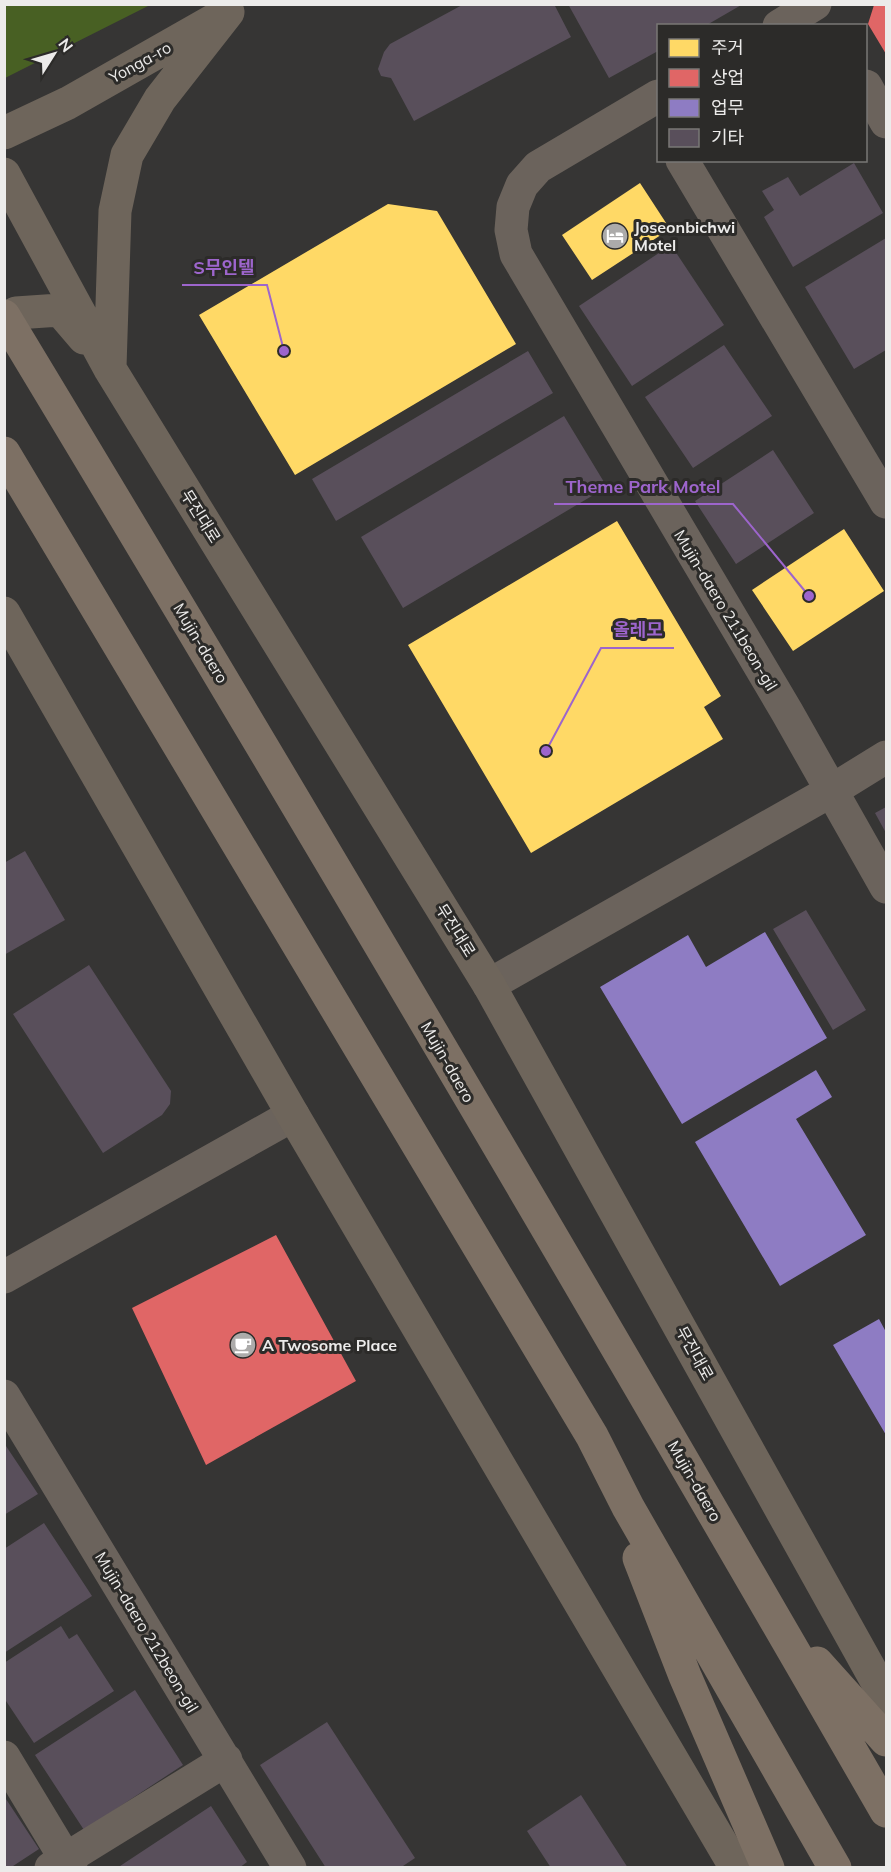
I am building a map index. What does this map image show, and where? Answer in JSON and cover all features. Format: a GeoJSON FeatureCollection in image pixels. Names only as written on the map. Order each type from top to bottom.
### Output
{"type":"FeatureCollection","features":[{"type":"Feature","properties":{"kind":"highway","name":"Mujin-daero"},"geometry":{"type":"LineString","coordinates":[[4,318],[201,642],[773,1614],[886,1811]]}},
{"type":"Feature","properties":{"kind":"highway"},"geometry":{"type":"LineString","coordinates":[[4,453],[592,1436],[628,1507],[835,1868]]}},
{"type":"Feature","properties":{"kind":"highway"},"geometry":{"type":"LineString","coordinates":[[592,1436],[685,1676],[768,1868]]}},
{"type":"Feature","properties":{"kind":"highway"},"geometry":{"type":"LineString","coordinates":[[773,1614],[886,1740]]}},
{"type":"Feature","properties":{"kind":"street"},"geometry":{"type":"LineString","coordinates":[[782,24],[816,4],[829,24]]}},
{"type":"Feature","properties":{"kind":"street"},"geometry":{"type":"LineString","coordinates":[[110,369],[115,211],[127,155],[160,99],[235,8]]}},
{"type":"Feature","properties":{"kind":"street","name":"Yonga-ro"},"geometry":{"type":"LineString","coordinates":[[4,133],[68,103],[235,8]]}},
{"type":"Feature","properties":{"kind":"street"},"geometry":{"type":"LineString","coordinates":[[867,89],[886,122]]}},
{"type":"Feature","properties":{"kind":"street","name":"Mujin-daero 211beon-gil"},"geometry":{"type":"LineString","coordinates":[[655,107],[538,167],[522,185],[513,207],[511,230],[516,254],[786,712],[886,887]]}},
{"type":"Feature","properties":{"kind":"street"},"geometry":{"type":"LineString","coordinates":[[683,162],[886,502]]}},
{"type":"Feature","properties":{"kind":"street","name":"무진대로"},"geometry":{"type":"LineString","coordinates":[[4,174],[110,369],[489,985],[886,1698]]}},
{"type":"Feature","properties":{"kind":"street"},"geometry":{"type":"LineString","coordinates":[[4,318],[16,313],[60,310],[110,369]]}},
{"type":"Feature","properties":{"kind":"street"},"geometry":{"type":"LineString","coordinates":[[4,613],[293,1115],[736,1868]]}},
{"type":"Feature","properties":{"kind":"street"},"geometry":{"type":"LineString","coordinates":[[489,985],[831,791],[886,757]]}},
{"type":"Feature","properties":{"kind":"street"},"geometry":{"type":"LineString","coordinates":[[4,1276],[293,1115]]}},
{"type":"Feature","properties":{"kind":"street","name":"Mujin-daero 212beon-gil"},"geometry":{"type":"LineString","coordinates":[[4,1396],[290,1868]]}},
{"type":"Feature","properties":{"kind":"street"},"geometry":{"type":"LineString","coordinates":[[4,1757],[62,1865],[226,1760]]}},
{"type":"Feature","properties":{"kind":"green space"},"geometry":{"type":"Polygon","coordinates":[[[5,4],[150,4],[150,5],[5,78],[5,4]]]}},
{"type":"Feature","properties":{"kind":"building: 주거"},"geometry":{"type":"Polygon","coordinates":[[[640,183],[670,229],[592,280],[562,235],[640,183]]]}},
{"type":"Feature","properties":{"kind":"building: 주거"},"geometry":{"type":"Polygon","coordinates":[[[388,204],[437,211],[516,344],[295,475],[199,315],[388,204]]]}},
{"type":"Feature","properties":{"kind":"building: 주거"},"geometry":{"type":"Polygon","coordinates":[[[617,521],[721,696],[704,707],[723,739],[531,853],[408,645],[617,521]]]}},
{"type":"Feature","properties":{"kind":"building: 주거"},"geometry":{"type":"Polygon","coordinates":[[[844,529],[884,591],[793,651],[752,590],[844,529]]]}},
{"type":"Feature","properties":{"kind":"building: 상업"},"geometry":{"type":"Polygon","coordinates":[[[874,5],[886,5],[886,54],[868,24],[874,5]]]}},
{"type":"Feature","properties":{"kind":"building: 상업","name":"A Twosome Place"},"geometry":{"type":"Polygon","coordinates":[[[276,1235],[356,1381],[206,1465],[132,1308],[276,1235]]]}},
{"type":"Feature","properties":{"kind":"building: 업무"},"geometry":{"type":"Polygon","coordinates":[[[765,932],[827,1038],[682,1124],[600,987],[688,935],[706,967],[765,932]]]}},
{"type":"Feature","properties":{"kind":"building: 업무"},"geometry":{"type":"Polygon","coordinates":[[[816,1070],[832,1097],[796,1119],[866,1235],[780,1286],[695,1142],[816,1070]]]}},
{"type":"Feature","properties":{"kind":"building: 업무"},"geometry":{"type":"Polygon","coordinates":[[[879,1319],[886,1332],[886,1435],[833,1345],[879,1319]]]}},
{"type":"Feature","properties":{"kind":"building: 기타"},"geometry":{"type":"Polygon","coordinates":[[[464,4],[554,4],[571,37],[414,121],[391,78],[381,76],[378,69],[384,52],[390,44],[464,4]]]}},
{"type":"Feature","properties":{"kind":"building: 기타"},"geometry":{"type":"Polygon","coordinates":[[[568,4],[743,4],[708,24],[657,24],[657,52],[609,78],[568,4]]]}},
{"type":"Feature","properties":{"kind":"building: 기타"},"geometry":{"type":"Polygon","coordinates":[[[854,163],[883,213],[793,267],[764,217],[774,210],[762,191],[788,177],[800,196],[854,163]]]}},
{"type":"Feature","properties":{"kind":"building: 기타"},"geometry":{"type":"Polygon","coordinates":[[[886,238],[886,350],[854,369],[805,287],[886,238]]]}},
{"type":"Feature","properties":{"kind":"building: 기타"},"geometry":{"type":"Polygon","coordinates":[[[671,245],[724,325],[632,386],[579,306],[671,245]]]}},
{"type":"Feature","properties":{"kind":"building: 기타"},"geometry":{"type":"Polygon","coordinates":[[[724,345],[772,416],[693,468],[645,397],[724,345]]]}},
{"type":"Feature","properties":{"kind":"building: 기타"},"geometry":{"type":"Polygon","coordinates":[[[528,351],[553,393],[336,521],[312,479],[528,351]]]}},
{"type":"Feature","properties":{"kind":"building: 기타"},"geometry":{"type":"Polygon","coordinates":[[[564,416],[607,487],[403,608],[361,537],[564,416]]]}},
{"type":"Feature","properties":{"kind":"building: 기타"},"geometry":{"type":"Polygon","coordinates":[[[773,450],[814,513],[736,564],[695,501],[773,450]]]}},
{"type":"Feature","properties":{"kind":"building: 기타"},"geometry":{"type":"Polygon","coordinates":[[[886,807],[886,833],[875,813],[886,807]]]}},
{"type":"Feature","properties":{"kind":"building: 기타"},"geometry":{"type":"Polygon","coordinates":[[[25,851],[65,920],[4,955],[4,863],[25,851]]]}},
{"type":"Feature","properties":{"kind":"building: 기타"},"geometry":{"type":"Polygon","coordinates":[[[806,910],[866,1010],[833,1030],[773,929],[806,910]]]}},
{"type":"Feature","properties":{"kind":"building: 기타"},"geometry":{"type":"Polygon","coordinates":[[[89,965],[171,1091],[170,1104],[162,1115],[103,1153],[13,1014],[89,965]]]}},
{"type":"Feature","properties":{"kind":"building: 기타"},"geometry":{"type":"Polygon","coordinates":[[[4,1443],[38,1494],[4,1515],[4,1443]]]}},
{"type":"Feature","properties":{"kind":"building: 기타"},"geometry":{"type":"Polygon","coordinates":[[[44,1523],[92,1596],[4,1653],[4,1549],[44,1523]]]}},
{"type":"Feature","properties":{"kind":"building: 기타"},"geometry":{"type":"Polygon","coordinates":[[[61,1626],[69,1639],[77,1634],[114,1691],[34,1743],[4,1698],[4,1663],[61,1626]]]}},
{"type":"Feature","properties":{"kind":"building: 기타"},"geometry":{"type":"Polygon","coordinates":[[[135,1690],[183,1765],[84,1830],[35,1755],[135,1690]]]}},
{"type":"Feature","properties":{"kind":"building: 기타"},"geometry":{"type":"Polygon","coordinates":[[[327,1722],[415,1858],[400,1868],[326,1868],[260,1765],[327,1722]]]}},
{"type":"Feature","properties":{"kind":"building: 기타"},"geometry":{"type":"Polygon","coordinates":[[[581,1795],[628,1868],[551,1868],[527,1831],[581,1795]]]}},
{"type":"Feature","properties":{"kind":"building: 기타"},"geometry":{"type":"Polygon","coordinates":[[[4,1796],[39,1849],[10,1868],[4,1868],[4,1796]]]}},
{"type":"Feature","properties":{"kind":"building: 기타"},"geometry":{"type":"Polygon","coordinates":[[[211,1806],[247,1862],[239,1868],[117,1868],[211,1806]]]}},
{"type":"Feature","properties":{"kind":"place","name":"Joseonbichwi Motel"},"geometry":{"type":"Point","coordinates":[615,236]}},
{"type":"Feature","properties":{"kind":"place","name":"S무인텔"},"geometry":{"type":"Point","coordinates":[284,351]}},
{"type":"Feature","properties":{"kind":"place","name":"Theme Park Motel"},"geometry":{"type":"Point","coordinates":[809,596]}},
{"type":"Feature","properties":{"kind":"place","name":"올레모"},"geometry":{"type":"Point","coordinates":[546,751]}},
{"type":"Feature","properties":{"kind":"place","name":"A Twosome Place"},"geometry":{"type":"Point","coordinates":[243,1345]}}]}
